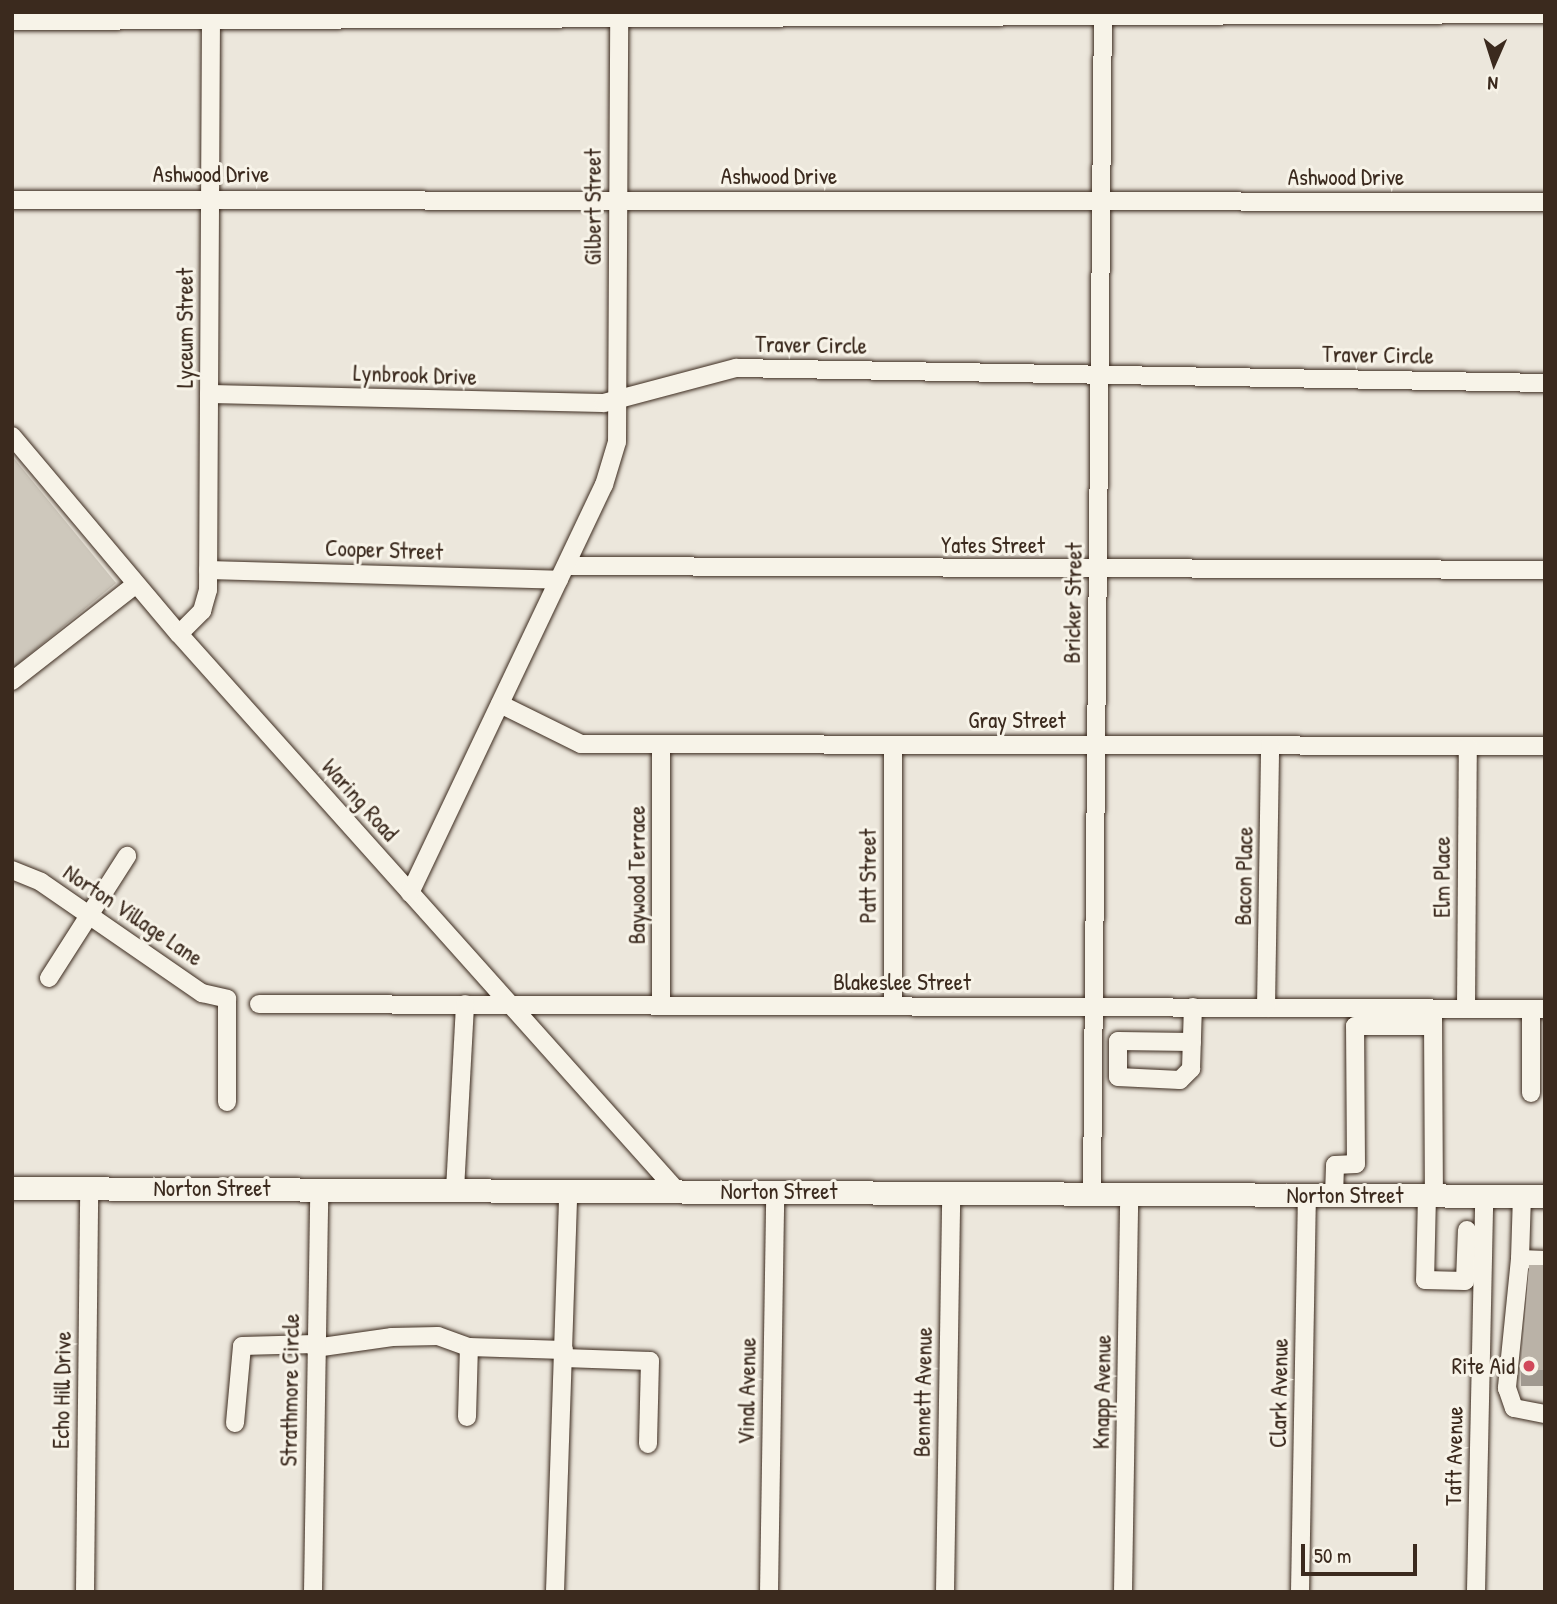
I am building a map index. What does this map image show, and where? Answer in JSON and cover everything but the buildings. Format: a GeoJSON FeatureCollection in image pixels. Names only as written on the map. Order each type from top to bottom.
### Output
{"type":"FeatureCollection","features":[{"type":"Feature","properties":{"kind":"main road","name":"Norton Street"},"geometry":{"type":"LineString","coordinates":[[12,1188],[1545,1196]]}},
{"type":"Feature","properties":{"kind":"street","name":"Bricker Street"},"geometry":{"type":"LineString","coordinates":[[1092,1193],[1103,14]]}},
{"type":"Feature","properties":{"kind":"street"},"geometry":{"type":"LineString","coordinates":[[12,21],[211,15],[1545,14]]}},
{"type":"Feature","properties":{"kind":"street","name":"Lyceum Street"},"geometry":{"type":"LineString","coordinates":[[179,634],[202,611],[208,570],[211,15]]}},
{"type":"Feature","properties":{"kind":"street","name":"Gilbert Street"},"geometry":{"type":"LineString","coordinates":[[619,15],[619,402]]}},
{"type":"Feature","properties":{"kind":"street","name":"Ashwood Drive"},"geometry":{"type":"LineString","coordinates":[[12,200],[210,198],[1545,202]]}},
{"type":"Feature","properties":{"kind":"street","name":"Traver Circle"},"geometry":{"type":"LineString","coordinates":[[619,402],[736,369],[1100,373],[1545,383]]}},
{"type":"Feature","properties":{"kind":"street","name":"Lynbrook Drive"},"geometry":{"type":"LineString","coordinates":[[209,394],[619,402]]}},
{"type":"Feature","properties":{"kind":"street"},"geometry":{"type":"LineString","coordinates":[[410,894],[612,464],[619,402]]}},
{"type":"Feature","properties":{"kind":"street","name":"Waring Road"},"geometry":{"type":"LineString","coordinates":[[12,436],[179,634],[410,894],[514,1005],[677,1191]]}},
{"type":"Feature","properties":{"kind":"street","name":"Cooper Street"},"geometry":{"type":"LineString","coordinates":[[208,570],[562,573]]}},
{"type":"Feature","properties":{"kind":"street","name":"Yates Street"},"geometry":{"type":"LineString","coordinates":[[562,573],[1545,570]]}},
{"type":"Feature","properties":{"kind":"street"},"geometry":{"type":"LineString","coordinates":[[12,681],[136,584]]}},
{"type":"Feature","properties":{"kind":"street","name":"Gray Street"},"geometry":{"type":"LineString","coordinates":[[500,704],[581,744],[1545,746]]}},
{"type":"Feature","properties":{"kind":"street","name":"Baywood Terrace"},"geometry":{"type":"LineString","coordinates":[[661,745],[662,1006]]}},
{"type":"Feature","properties":{"kind":"street","name":"Patt Street"},"geometry":{"type":"LineString","coordinates":[[892,1006],[893,745]]}},
{"type":"Feature","properties":{"kind":"street","name":"Bacon Place"},"geometry":{"type":"LineString","coordinates":[[1266,1008],[1270,745]]}},
{"type":"Feature","properties":{"kind":"street","name":"Elm Place"},"geometry":{"type":"LineString","coordinates":[[1466,1009],[1468,746]]}},
{"type":"Feature","properties":{"kind":"street"},"geometry":{"type":"LineString","coordinates":[[49,978],[127,856]]}},
{"type":"Feature","properties":{"kind":"street","name":"Norton Village Lane"},"geometry":{"type":"LineString","coordinates":[[12,870],[89,913],[202,993],[227,999],[227,1102]]}},
{"type":"Feature","properties":{"kind":"street","name":"Blakeslee Street"},"geometry":{"type":"LineString","coordinates":[[259,1004],[1193,1007],[1433,1017],[1466,1009],[1538,1009]]}},
{"type":"Feature","properties":{"kind":"street"},"geometry":{"type":"LineString","coordinates":[[455,1190],[465,1004]]}},
{"type":"Feature","properties":{"kind":"street"},"geometry":{"type":"LineString","coordinates":[[1192,1042],[1193,1007]]}},
{"type":"Feature","properties":{"kind":"street"},"geometry":{"type":"LineString","coordinates":[[1531,1093],[1538,1009]]}},
{"type":"Feature","properties":{"kind":"street"},"geometry":{"type":"LineString","coordinates":[[1334,1195],[1335,1165],[1356,1164],[1355,1026],[1433,1017],[1430,1195],[1425,1280],[1474,1282],[1466,1230]]}},
{"type":"Feature","properties":{"kind":"street","name":"Echo Hill Drive"},"geometry":{"type":"LineString","coordinates":[[85,1592],[89,1188]]}},
{"type":"Feature","properties":{"kind":"street","name":"Strathmore Circle"},"geometry":{"type":"LineString","coordinates":[[313,1592],[319,1189]]}},
{"type":"Feature","properties":{"kind":"street"},"geometry":{"type":"LineString","coordinates":[[555,1592],[568,1191]]}},
{"type":"Feature","properties":{"kind":"street","name":"Vinal Avenue"},"geometry":{"type":"LineString","coordinates":[[769,1592],[775,1191]]}},
{"type":"Feature","properties":{"kind":"street","name":"Bennett Avenue"},"geometry":{"type":"LineString","coordinates":[[945,1592],[951,1192]]}},
{"type":"Feature","properties":{"kind":"street","name":"Knapp Avenue"},"geometry":{"type":"LineString","coordinates":[[1123,1592],[1129,1194]]}},
{"type":"Feature","properties":{"kind":"street","name":"Clark Avenue"},"geometry":{"type":"LineString","coordinates":[[1300,1592],[1307,1194]]}},
{"type":"Feature","properties":{"kind":"street","name":"Taft Avenue"},"geometry":{"type":"LineString","coordinates":[[1476,1592],[1474,1282],[1484,1195]]}},
{"type":"Feature","properties":{"kind":"street"},"geometry":{"type":"LineString","coordinates":[[1522,1195],[1520,1259],[1507,1388],[1514,1408],[1545,1415]]}},
{"type":"Feature","properties":{"kind":"street"},"geometry":{"type":"LineString","coordinates":[[1520,1259],[1545,1260]]}},
{"type":"Feature","properties":{"kind":"street"},"geometry":{"type":"LineString","coordinates":[[235,1423],[242,1346],[315,1346],[404,1336],[438,1336],[470,1347],[650,1361],[648,1444]]}},
{"type":"Feature","properties":{"kind":"street"},"geometry":{"type":"LineString","coordinates":[[467,1417],[470,1347]]}},
{"type":"Feature","properties":{"kind":"shaded area"},"geometry":{"type":"Polygon","coordinates":[[[12,456],[116,583],[12,669],[12,456]]]}},
{"type":"Feature","properties":{"kind":"place","name":"Rite Aid"},"geometry":{"type":"Point","coordinates":[1529,1366]}}]}
